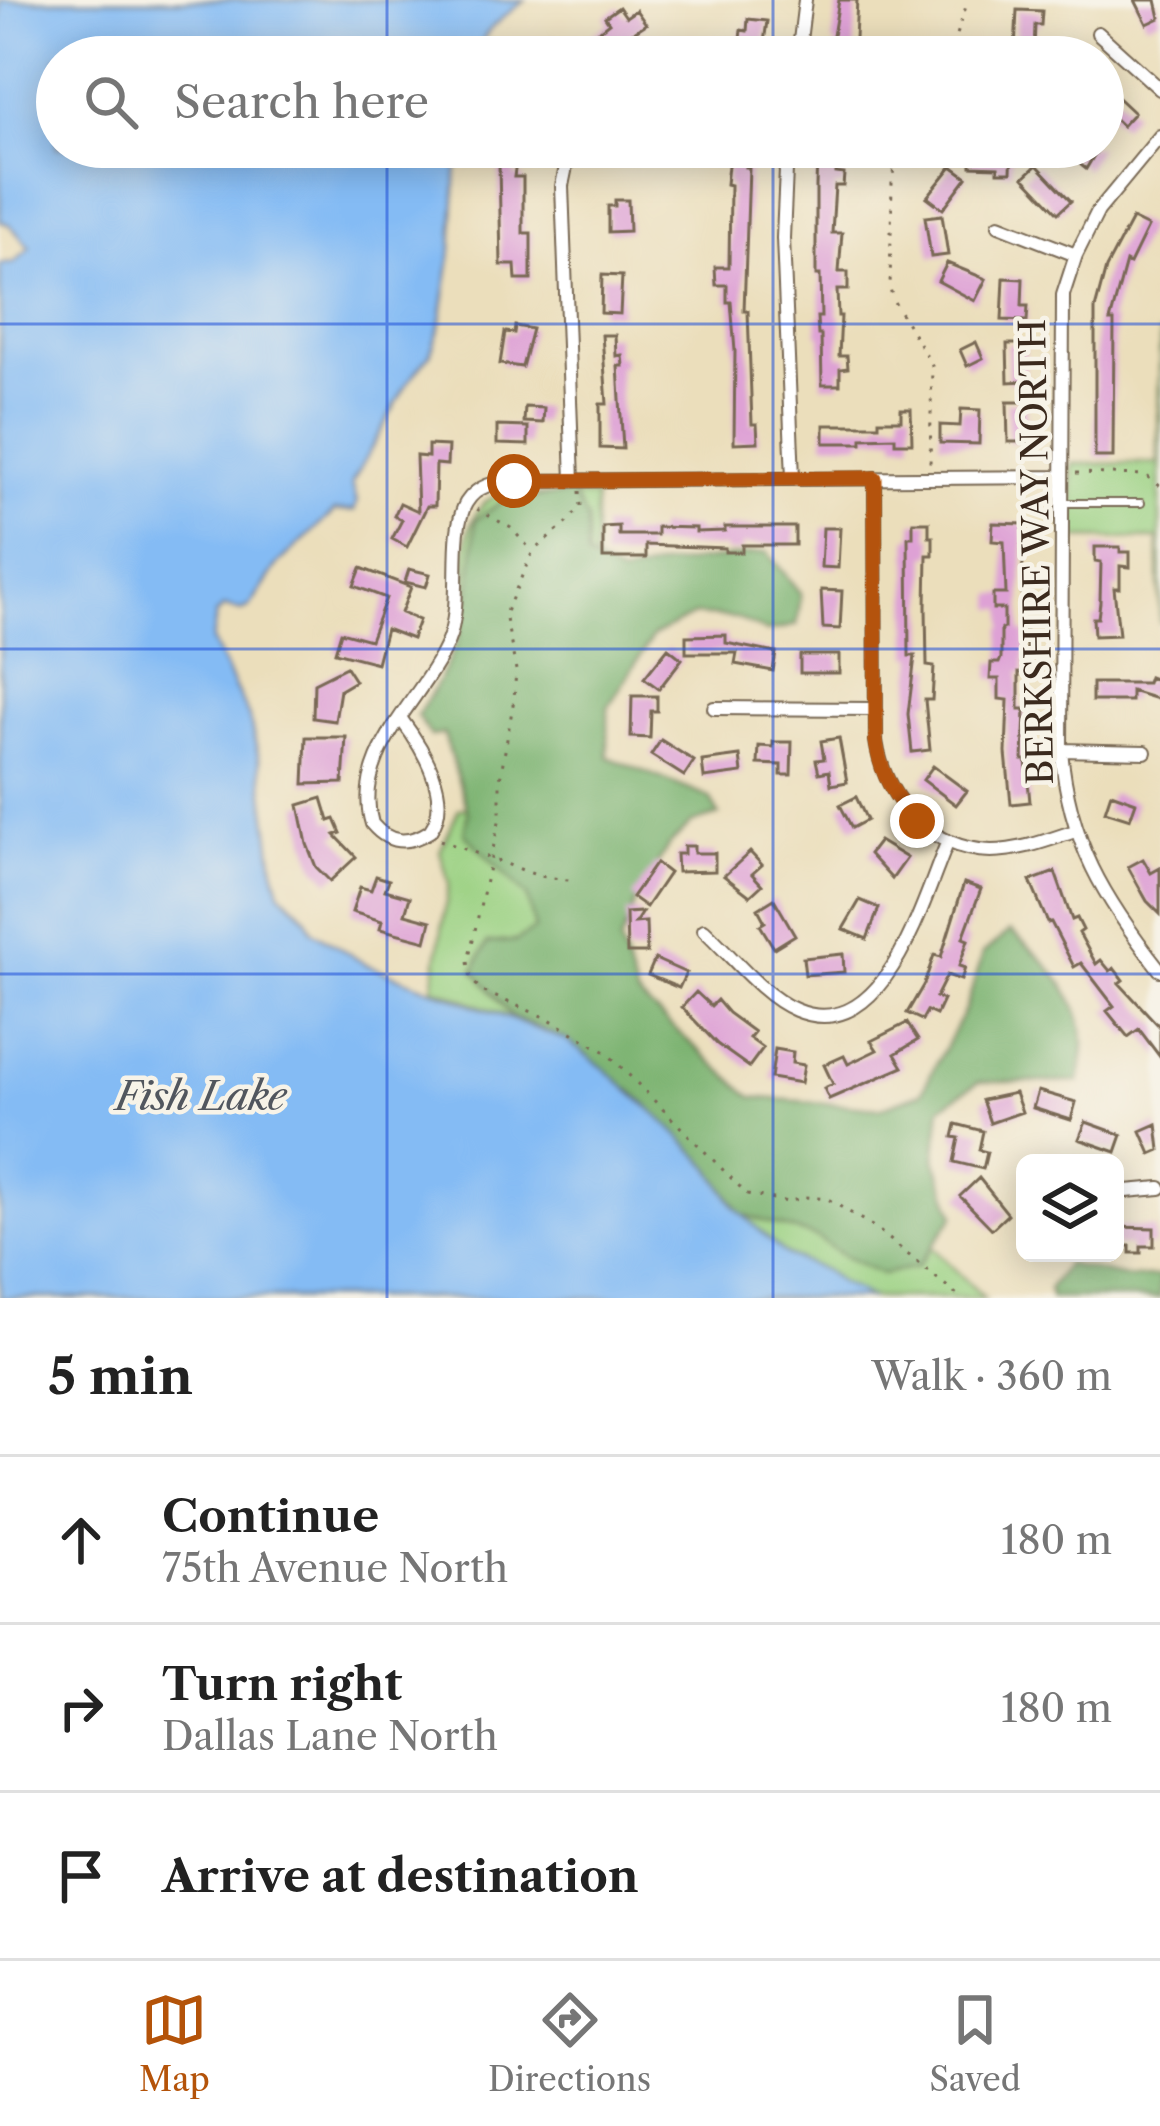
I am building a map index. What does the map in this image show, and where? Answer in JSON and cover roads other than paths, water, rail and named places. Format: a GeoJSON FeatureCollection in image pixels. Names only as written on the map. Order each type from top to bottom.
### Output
{"type":"FeatureCollection","features":[{"type":"Feature","properties":{"kind":"street"},"geometry":{"type":"LineString","coordinates":[[801,36],[805,0]]}},
{"type":"Feature","properties":{"kind":"street"},"geometry":{"type":"LineString","coordinates":[[1098,33],[1101,36]]}},
{"type":"Feature","properties":{"kind":"street"},"geometry":{"type":"LineString","coordinates":[[1124,56],[1160,88]]}},
{"type":"Feature","properties":{"kind":"street","name":"BERKSHIRE WAY NORTH"},"geometry":{"type":"LineString","coordinates":[[1160,136],[1098,211],[1076,255],[1061,317],[1060,478],[1061,750],[1075,831],[1110,903],[1160,970]]}},
{"type":"Feature","properties":{"kind":"street"},"geometry":{"type":"LineString","coordinates":[[566,168],[562,186],[576,480]]}},
{"type":"Feature","properties":{"kind":"street"},"geometry":{"type":"LineString","coordinates":[[787,168],[783,238],[793,478]]}},
{"type":"Feature","properties":{"kind":"street"},"geometry":{"type":"LineString","coordinates":[[998,225],[1076,255]]}},
{"type":"Feature","properties":{"kind":"street"},"geometry":{"type":"LineString","coordinates":[[875,478],[875,709],[878,760],[893,794],[917,821],[948,841],[989,851],[1075,831]]}},
{"type":"Feature","properties":{"kind":"street"},"geometry":{"type":"LineString","coordinates":[[401,719],[419,744],[439,811],[430,831],[403,842],[375,828],[369,813],[375,765],[388,737],[437,664],[451,632],[462,512],[470,498],[500,482],[1060,478]]}},
{"type":"Feature","properties":{"kind":"street"},"geometry":{"type":"LineString","coordinates":[[715,707],[875,709]]}},
{"type":"Feature","properties":{"kind":"street"},"geometry":{"type":"LineString","coordinates":[[1061,750],[1144,752]]}},
{"type":"Feature","properties":{"kind":"street"},"geometry":{"type":"LineString","coordinates":[[704,929],[778,1000],[798,1011],[818,1016],[856,1008],[883,985],[893,968],[948,841]]}},
{"type":"Feature","properties":{"kind":"street"},"geometry":{"type":"LineString","coordinates":[[1124,1191],[1160,1188]]}},
{"type":"Feature","properties":{"kind":"lane"},"geometry":{"type":"LineString","coordinates":[[1060,503],[1141,503]]}},
{"type":"Feature","properties":{"kind":"water","name":"Fish Lake"},"geometry":{"type":"Polygon","coordinates":[[[0,0],[525,0],[486,36],[36,36],[36,168],[457,168],[452,249],[440,327],[430,354],[408,382],[352,483],[357,502],[354,511],[335,511],[279,563],[250,607],[242,611],[224,607],[216,615],[212,641],[249,717],[280,891],[313,931],[365,964],[566,1040],[663,1120],[710,1167],[735,1207],[786,1255],[824,1270],[871,1298],[0,1298],[0,264],[14,263],[30,248],[10,225],[0,221],[0,0]]]}}]}
